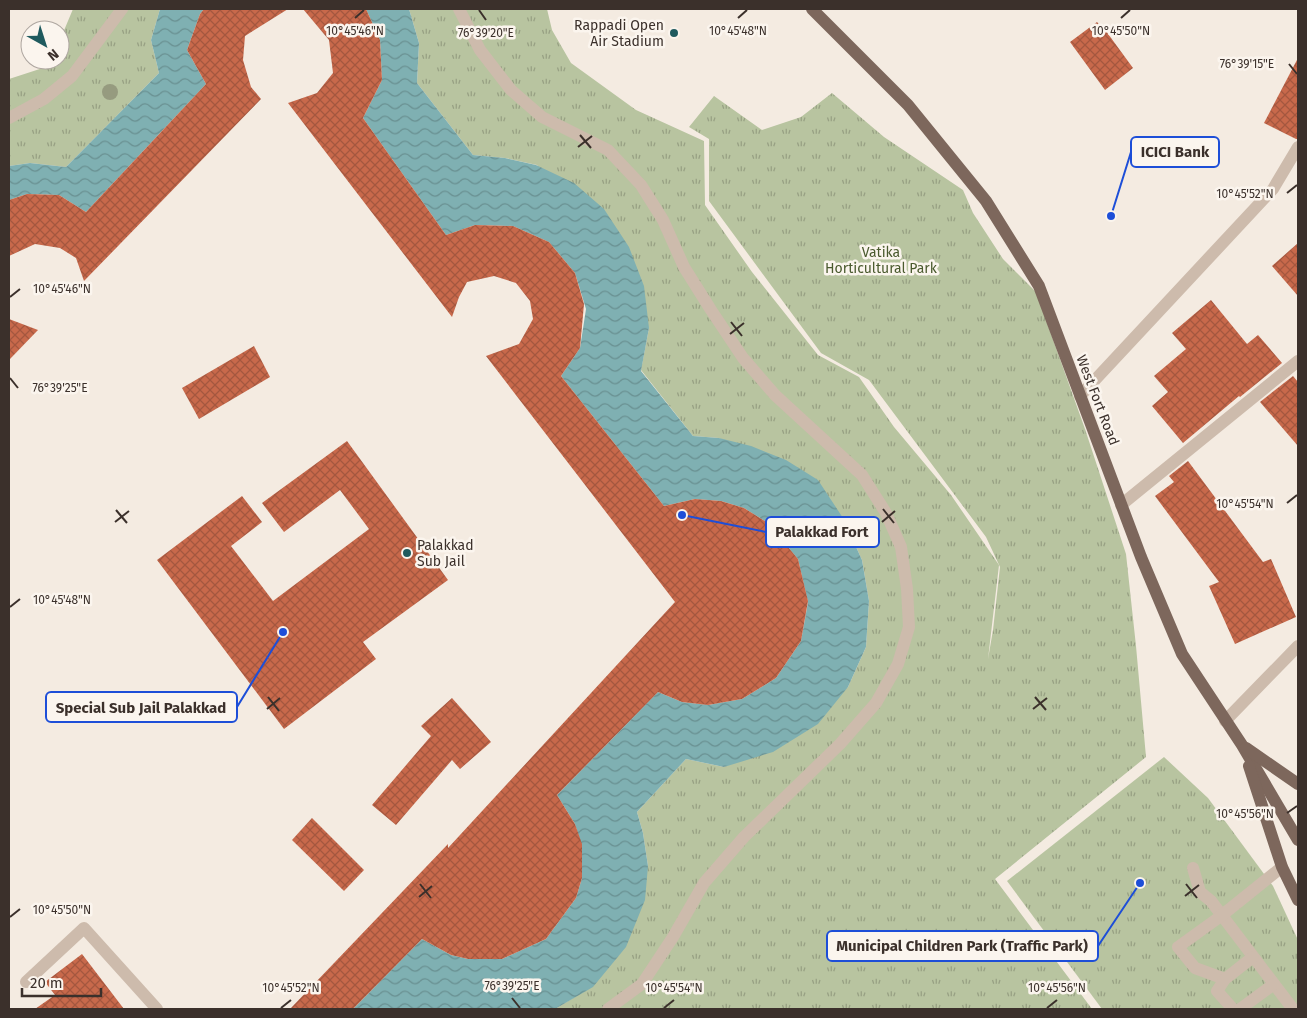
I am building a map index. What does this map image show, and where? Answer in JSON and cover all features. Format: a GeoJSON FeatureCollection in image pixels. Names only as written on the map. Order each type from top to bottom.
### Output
{"type":"FeatureCollection","features":[{"type":"Feature","properties":{"kind":"main road","name":"West Fort Road"},"geometry":{"type":"LineString","coordinates":[[812,9],[908,105],[986,201],[1040,286],[1141,557],[1182,654],[1242,745],[1298,840]]}},
{"type":"Feature","properties":{"kind":"main road"},"geometry":{"type":"LineString","coordinates":[[1242,745],[1298,784]]}},
{"type":"Feature","properties":{"kind":"main road"},"geometry":{"type":"LineString","coordinates":[[1242,745],[1282,867],[1298,900]]}},
{"type":"Feature","properties":{"kind":"street"},"geometry":{"type":"LineString","coordinates":[[9,118],[44,99],[72,76],[122,9]]}},
{"type":"Feature","properties":{"kind":"street"},"geometry":{"type":"LineString","coordinates":[[458,9],[480,50],[511,90],[542,117],[608,150],[641,184],[664,220],[684,267],[710,310],[743,358],[775,395],[862,475],[886,513],[901,547],[907,589],[909,627],[898,664],[876,703],[840,744],[744,836],[704,883],[673,937],[642,984],[608,1009]]}},
{"type":"Feature","properties":{"kind":"street"},"geometry":{"type":"LineString","coordinates":[[1080,396],[1273,190],[1298,147]]}},
{"type":"Feature","properties":{"kind":"street"},"geometry":{"type":"LineString","coordinates":[[1121,505],[1298,361]]}},
{"type":"Feature","properties":{"kind":"street"},"geometry":{"type":"LineString","coordinates":[[1225,721],[1298,646]]}},
{"type":"Feature","properties":{"kind":"street"},"geometry":{"type":"LineString","coordinates":[[1225,979],[1196,968],[1178,947],[1222,916],[1282,867]]}},
{"type":"Feature","properties":{"kind":"street"},"geometry":{"type":"LineString","coordinates":[[1193,868],[1200,892],[1211,901],[1293,1009]]}},
{"type":"Feature","properties":{"kind":"street"},"geometry":{"type":"LineString","coordinates":[[26,982],[84,928],[158,1009]]}},
{"type":"Feature","properties":{"kind":"street"},"geometry":{"type":"LineString","coordinates":[[1233,1009],[1217,991],[1225,979],[1253,957]]}},
{"type":"Feature","properties":{"kind":"street"},"geometry":{"type":"LineString","coordinates":[[1240,1009],[1274,984]]}},
{"type":"Feature","properties":{"kind":"green space"},"geometry":{"type":"Polygon","coordinates":[[[73,9],[160,9],[151,40],[159,73],[66,167],[30,163],[9,166],[9,79],[37,70],[70,70],[70,20],[68,20],[73,9]]]}},
{"type":"Feature","properties":{"kind":"green space","name":"Vatika Horticultural Park"},"geometry":{"type":"Polygon","coordinates":[[[409,9],[547,9],[552,30],[571,63],[636,110],[704,141],[705,205],[752,272],[818,355],[859,377],[894,427],[951,495],[999,565],[988,659],[1000,567],[986,537],[869,380],[821,353],[709,201],[709,139],[689,127],[714,96],[762,130],[801,117],[832,93],[884,137],[963,190],[973,213],[1003,259],[1036,292],[1085,429],[1126,554],[1146,757],[995,879],[1092,1009],[555,1009],[593,986],[648,866],[643,833],[637,812],[686,759],[724,767],[848,687],[866,647],[869,601],[862,560],[843,518],[719,438],[693,436],[641,370],[649,328],[537,165],[505,158],[473,155],[417,83],[419,43],[409,9]]]}},
{"type":"Feature","properties":{"kind":"green space"},"geometry":{"type":"Polygon","coordinates":[[[1164,757],[1208,798],[1273,886],[1298,940],[1298,1009],[1102,1009],[1007,881],[1164,757]]]}},
{"type":"Feature","properties":{"kind":"water"},"geometry":{"type":"Polygon","coordinates":[[[160,9],[204,9],[200,14],[187,50],[206,84],[86,212],[59,195],[27,194],[9,200],[9,166],[30,163],[66,167],[159,73],[151,40],[160,9]]]}},
{"type":"Feature","properties":{"kind":"water"},"geometry":{"type":"Polygon","coordinates":[[[366,9],[409,9],[419,43],[417,83],[473,155],[505,158],[536,165],[574,183],[604,209],[629,247],[644,286],[649,328],[641,371],[693,436],[719,438],[751,446],[786,460],[818,480],[843,518],[862,560],[869,601],[866,647],[848,687],[818,724],[773,752],[724,767],[686,759],[637,812],[643,833],[648,866],[645,900],[626,947],[593,987],[555,1009],[353,1009],[422,939],[451,955],[468,959],[502,959],[546,939],[576,898],[582,878],[581,844],[575,824],[557,795],[658,692],[682,702],[708,705],[742,699],[776,678],[801,641],[808,602],[798,559],[768,523],[744,508],[721,501],[695,499],[664,506],[561,376],[580,348],[586,309],[575,273],[549,242],[513,226],[475,225],[446,235],[363,118],[382,80],[380,40],[366,9]]]}},
{"type":"Feature","properties":{"kind":"building"},"geometry":{"type":"Polygon","coordinates":[[[204,9],[288,9],[245,36],[243,60],[251,87],[261,99],[84,281],[76,258],[60,248],[35,244],[9,256],[9,200],[27,194],[59,195],[86,212],[206,84],[187,50],[200,14],[204,9]]]}},
{"type":"Feature","properties":{"kind":"building"},"geometry":{"type":"Polygon","coordinates":[[[303,9],[366,9],[380,40],[382,80],[363,118],[446,235],[475,225],[513,226],[549,242],[575,273],[584,304],[580,348],[561,376],[664,506],[695,499],[721,501],[744,508],[768,523],[798,559],[808,601],[801,641],[776,678],[742,699],[708,705],[682,702],[658,692],[557,795],[575,824],[582,844],[582,878],[576,898],[546,939],[502,959],[468,959],[451,955],[422,939],[353,1009],[290,1009],[448,844],[448,848],[675,602],[486,356],[519,344],[533,319],[530,301],[516,283],[494,276],[467,282],[452,317],[288,103],[317,93],[333,73],[329,40],[303,9]]]}},
{"type":"Feature","properties":{"kind":"building"},"geometry":{"type":"Polygon","coordinates":[[[1097,22],[1103,27],[1133,68],[1105,90],[1070,42],[1097,22]]]}},
{"type":"Feature","properties":{"kind":"building"},"geometry":{"type":"Polygon","coordinates":[[[1298,58],[1298,139],[1296,139],[1264,123],[1298,58]]]}},
{"type":"Feature","properties":{"kind":"building"},"geometry":{"type":"Polygon","coordinates":[[[1298,243],[1298,296],[1272,266],[1298,243]]]}},
{"type":"Feature","properties":{"kind":"building"},"geometry":{"type":"Polygon","coordinates":[[[1211,300],[1247,344],[1258,335],[1282,363],[1183,443],[1152,406],[1168,392],[1154,376],[1186,349],[1172,333],[1211,300]]]}},
{"type":"Feature","properties":{"kind":"building"},"geometry":{"type":"Polygon","coordinates":[[[9,319],[38,330],[9,360],[9,319]]]}},
{"type":"Feature","properties":{"kind":"building"},"geometry":{"type":"Polygon","coordinates":[[[254,346],[270,377],[199,419],[182,388],[254,346]]]}},
{"type":"Feature","properties":{"kind":"building"},"geometry":{"type":"Polygon","coordinates":[[[1293,376],[1298,382],[1298,446],[1260,402],[1293,376]]]}},
{"type":"Feature","properties":{"kind":"building"},"geometry":{"type":"Polygon","coordinates":[[[347,441],[448,580],[363,642],[376,659],[284,729],[157,560],[242,496],[262,522],[231,546],[273,601],[369,529],[340,490],[284,532],[262,503],[347,441]]]}},
{"type":"Feature","properties":{"kind":"building"},"geometry":{"type":"Polygon","coordinates":[[[1188,461],[1263,562],[1271,559],[1296,617],[1235,644],[1209,586],[1219,582],[1155,496],[1174,482],[1169,476],[1188,461]]]}},
{"type":"Feature","properties":{"kind":"building"},"geometry":{"type":"Polygon","coordinates":[[[452,698],[491,742],[460,769],[452,760],[396,825],[372,805],[431,736],[421,726],[452,698]]]}},
{"type":"Feature","properties":{"kind":"building"},"geometry":{"type":"Polygon","coordinates":[[[312,818],[364,870],[344,891],[292,840],[312,818]]]}},
{"type":"Feature","properties":{"kind":"building"},"geometry":{"type":"Polygon","coordinates":[[[82,954],[124,1009],[35,1009],[55,995],[45,982],[82,954]]]}},
{"type":"Feature","properties":{"kind":"place","name":"Rappadi Open Air Stadium"},"geometry":{"type":"Point","coordinates":[674,33]}},
{"type":"Feature","properties":{"kind":"place","name":"ICICI Bank"},"geometry":{"type":"Point","coordinates":[1111,216]}},
{"type":"Feature","properties":{"kind":"place","name":"Palakkad Fort"},"geometry":{"type":"Point","coordinates":[682,515]}},
{"type":"Feature","properties":{"kind":"place","name":"Palakkad Sub Jail"},"geometry":{"type":"Point","coordinates":[407,553]}},
{"type":"Feature","properties":{"kind":"place","name":"Special Sub Jail Palakkad"},"geometry":{"type":"Point","coordinates":[283,632]}},
{"type":"Feature","properties":{"kind":"place","name":"Municipal Children Park (Traffic Park)"},"geometry":{"type":"Point","coordinates":[1140,883]}}]}
